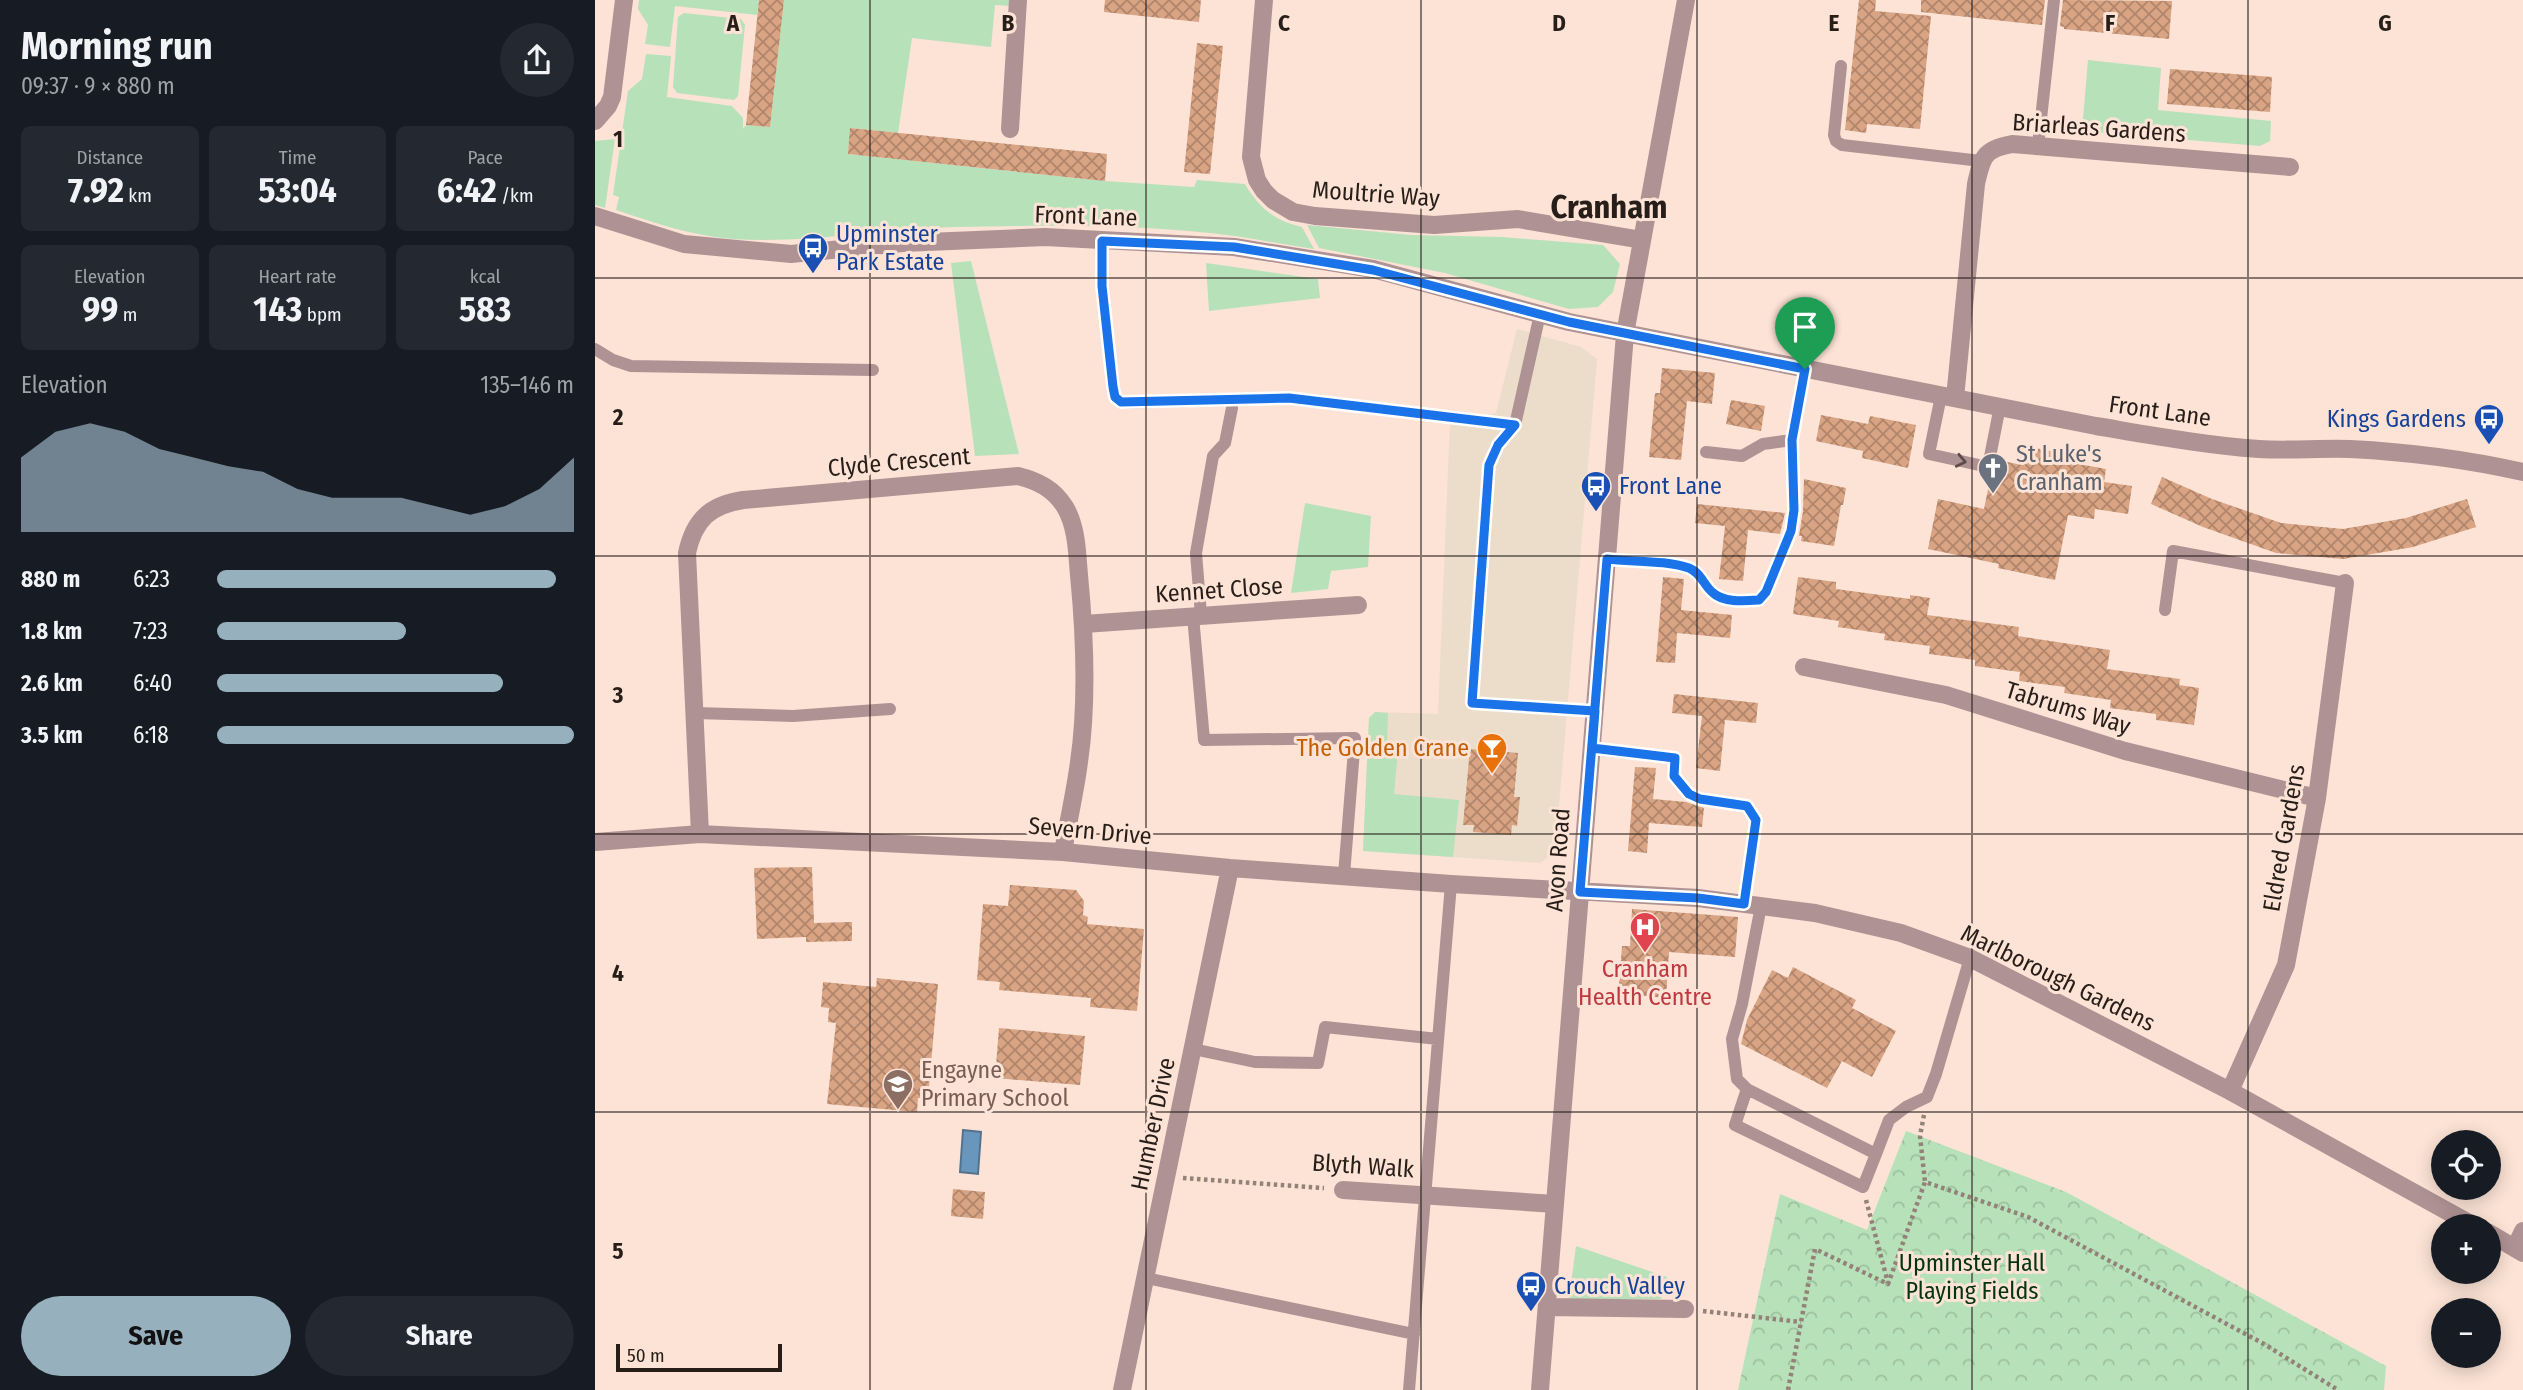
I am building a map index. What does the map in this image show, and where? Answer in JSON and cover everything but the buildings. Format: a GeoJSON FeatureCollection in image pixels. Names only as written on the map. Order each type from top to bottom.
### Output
{"type":"FeatureCollection","features":[{"type":"Feature","properties":{"kind":"street"},"geometry":{"type":"LineString","coordinates":[[595,121],[608,107],[612,97],[624,0]]}},
{"type":"Feature","properties":{"kind":"street"},"geometry":{"type":"LineString","coordinates":[[1010,129],[1018,0]]}},
{"type":"Feature","properties":{"kind":"street","name":"Moultrie Way"},"geometry":{"type":"LineString","coordinates":[[1264,0],[1251,157],[1257,180],[1273,200],[1293,212],[1315,216],[1434,225],[1518,219],[1642,240]]}},
{"type":"Feature","properties":{"kind":"street","name":"Avon Road"},"geometry":{"type":"LineString","coordinates":[[1539,1390],[1625,334],[1686,0]]}},
{"type":"Feature","properties":{"kind":"street","name":"Briarleas Gardens"},"geometry":{"type":"LineString","coordinates":[[1982,161],[1994,147],[2012,144],[2290,167]]}},
{"type":"Feature","properties":{"kind":"street"},"geometry":{"type":"LineString","coordinates":[[1948,397],[1976,184],[1982,161]]}},
{"type":"Feature","properties":{"kind":"street","name":"Front Lane"},"geometry":{"type":"LineString","coordinates":[[595,216],[684,244],[791,254],[903,243],[1032,237],[1234,247],[1373,270],[1625,334],[2173,439],[2261,449],[2348,449],[2416,453],[2474,461],[2523,472]]}},
{"type":"Feature","properties":{"kind":"street","name":"Clyde Crescent"},"geometry":{"type":"LineString","coordinates":[[701,834],[687,553],[690,537],[698,523],[723,503],[1017,476],[1036,480],[1052,492],[1066,508],[1074,530],[1083,624],[1084,694],[1079,761],[1063,852]]}},
{"type":"Feature","properties":{"kind":"street","name":"Eldred Gardens"},"geometry":{"type":"LineString","coordinates":[[2230,1091],[2286,965],[2317,798],[2345,583]]}},
{"type":"Feature","properties":{"kind":"street","name":"Kennet Close"},"geometry":{"type":"LineString","coordinates":[[1083,624],[1358,605]]}},
{"type":"Feature","properties":{"kind":"street","name":"Tabrums Way"},"geometry":{"type":"LineString","coordinates":[[1804,667],[1946,695],[2125,751],[2317,798]]}},
{"type":"Feature","properties":{"kind":"street","name":"Severn Drive"},"geometry":{"type":"LineString","coordinates":[[595,842],[701,834],[1063,852],[1230,868],[1580,892]]}},
{"type":"Feature","properties":{"kind":"street","name":"Humber Drive"},"geometry":{"type":"LineString","coordinates":[[1122,1390],[1230,868]]}},
{"type":"Feature","properties":{"kind":"street","name":"Marlborough Gardens"},"geometry":{"type":"LineString","coordinates":[[1580,892],[1698,898],[1815,913],[1901,933],[1970,958],[2230,1091],[2452,1214]]}},
{"type":"Feature","properties":{"kind":"street","name":"Blyth Walk"},"geometry":{"type":"LineString","coordinates":[[1343,1190],[1555,1205]]}},
{"type":"Feature","properties":{"kind":"street"},"geometry":{"type":"LineString","coordinates":[[2501,1240],[2519,1250],[2523,1231]]}},
{"type":"Feature","properties":{"kind":"street"},"geometry":{"type":"LineString","coordinates":[[1547,1307],[1685,1309]]}},
{"type":"Feature","properties":{"kind":"lane"},"geometry":{"type":"LineString","coordinates":[[2038,146],[2054,0]]}},
{"type":"Feature","properties":{"kind":"lane"},"geometry":{"type":"LineString","coordinates":[[1841,66],[1834,135],[1836,141],[1842,145],[1982,161]]}},
{"type":"Feature","properties":{"kind":"lane"},"geometry":{"type":"LineString","coordinates":[[1102,241],[1102,286],[1113,387],[1115,397],[1121,402],[1289,398],[1515,425]]}},
{"type":"Feature","properties":{"kind":"lane"},"geometry":{"type":"LineString","coordinates":[[1540,314],[1515,425],[1498,445],[1489,465],[1472,703],[1595,711]]}},
{"type":"Feature","properties":{"kind":"lane"},"geometry":{"type":"LineString","coordinates":[[595,349],[613,360],[631,366],[873,370]]}},
{"type":"Feature","properties":{"kind":"lane"},"geometry":{"type":"LineString","coordinates":[[1607,559],[1692,569],[1701,576],[1712,593],[1724,599],[1759,600],[1766,592],[1791,531],[1794,496],[1792,440],[1805,369]]}},
{"type":"Feature","properties":{"kind":"lane"},"geometry":{"type":"LineString","coordinates":[[1948,397],[1929,454],[1988,467],[2000,407]]}},
{"type":"Feature","properties":{"kind":"lane"},"geometry":{"type":"LineString","coordinates":[[1232,408],[1225,443],[1213,456],[1196,553],[1204,740],[1355,738],[1344,876]]}},
{"type":"Feature","properties":{"kind":"lane"},"geometry":{"type":"LineString","coordinates":[[1706,452],[1742,456],[1763,444],[1792,440]]}},
{"type":"Feature","properties":{"kind":"lane"},"geometry":{"type":"LineString","coordinates":[[2165,610],[2173,551],[2345,583]]}},
{"type":"Feature","properties":{"kind":"lane"},"geometry":{"type":"LineString","coordinates":[[695,713],[793,716],[890,709]]}},
{"type":"Feature","properties":{"kind":"lane"},"geometry":{"type":"LineString","coordinates":[[1592,748],[1675,758],[1674,776],[1689,794],[1700,799],[1747,806],[1756,820],[1753,905],[1742,1004],[1732,1039],[1737,1079],[1747,1089],[1876,1153]]}},
{"type":"Feature","properties":{"kind":"lane"},"geometry":{"type":"LineString","coordinates":[[1409,1390],[1451,884]]}},
{"type":"Feature","properties":{"kind":"lane"},"geometry":{"type":"LineString","coordinates":[[1747,1089],[1735,1125],[1863,1187],[1889,1120],[1906,1107],[1927,1097],[1970,958]]}},
{"type":"Feature","properties":{"kind":"lane"},"geometry":{"type":"LineString","coordinates":[[1193,1049],[1255,1062],[1318,1063],[1325,1027],[1438,1039]]}},
{"type":"Feature","properties":{"kind":"lane"},"geometry":{"type":"LineString","coordinates":[[1146,1278],[1414,1334]]}},
{"type":"Feature","properties":{"kind":"path"},"geometry":{"type":"LineString","coordinates":[[1888,1284],[1925,1182],[1920,1136],[1927,1097]]}},
{"type":"Feature","properties":{"kind":"path","name":"Blyth Walk"},"geometry":{"type":"LineString","coordinates":[[1167,1177],[1343,1190]]}},
{"type":"Feature","properties":{"kind":"path"},"geometry":{"type":"LineString","coordinates":[[1925,1182],[2028,1217],[2265,1344],[2338,1390]]}},
{"type":"Feature","properties":{"kind":"path"},"geometry":{"type":"LineString","coordinates":[[1863,1187],[1888,1284]]}},
{"type":"Feature","properties":{"kind":"path"},"geometry":{"type":"LineString","coordinates":[[1788,1390],[1815,1249],[1888,1284]]}},
{"type":"Feature","properties":{"kind":"path"},"geometry":{"type":"LineString","coordinates":[[1685,1309],[1801,1322]]}},
{"type":"Feature","properties":{"kind":"shaded area"},"geometry":{"type":"Polygon","coordinates":[[[1517,329],[1581,347],[1597,359],[1555,852],[1540,863],[1363,851],[1369,718],[1375,712],[1438,714],[1450,422],[1496,413],[1517,329]]]}},
{"type":"Feature","properties":{"kind":"green space"},"geometry":{"type":"Polygon","coordinates":[[[639,0],[759,0],[757,15],[675,6],[670,47],[645,44],[648,25],[638,9],[639,0]]]}},
{"type":"Feature","properties":{"kind":"green space"},"geometry":{"type":"Polygon","coordinates":[[[784,0],[1011,0],[1011,6],[995,5],[991,47],[912,38],[898,133],[851,128],[848,154],[1105,181],[1194,187],[1197,180],[1245,184],[1269,212],[1302,227],[1314,249],[1200,232],[1095,226],[955,227],[789,240],[733,239],[688,232],[616,210],[619,197],[613,195],[628,91],[642,79],[646,54],[671,56],[667,97],[732,106],[743,118],[743,129],[746,125],[770,127],[784,0]]]}},
{"type":"Feature","properties":{"kind":"green space"},"geometry":{"type":"Polygon","coordinates":[[[684,13],[741,19],[745,25],[738,96],[734,100],[677,93],[673,87],[678,17],[684,13]]]}},
{"type":"Feature","properties":{"kind":"green space"},"geometry":{"type":"Polygon","coordinates":[[[2088,60],[2161,68],[2158,110],[2271,121],[2270,141],[2260,146],[2082,131],[2088,60]]]}},
{"type":"Feature","properties":{"kind":"green space"},"geometry":{"type":"Polygon","coordinates":[[[615,139],[605,208],[595,205],[595,141],[615,139]]]}},
{"type":"Feature","properties":{"kind":"green space"},"geometry":{"type":"Polygon","coordinates":[[[1307,225],[1411,235],[1502,237],[1603,245],[1620,264],[1613,292],[1598,307],[1569,309],[1445,273],[1319,248],[1307,225]]]}},
{"type":"Feature","properties":{"kind":"green space"},"geometry":{"type":"Polygon","coordinates":[[[971,261],[1019,454],[975,456],[951,263],[971,261]]]}},
{"type":"Feature","properties":{"kind":"green space"},"geometry":{"type":"Polygon","coordinates":[[[1206,263],[1318,279],[1320,298],[1209,311],[1206,263]]]}},
{"type":"Feature","properties":{"kind":"green space"},"geometry":{"type":"Polygon","coordinates":[[[1305,503],[1371,516],[1368,567],[1331,571],[1328,589],[1291,593],[1305,503]]]}},
{"type":"Feature","properties":{"kind":"green space"},"geometry":{"type":"Polygon","coordinates":[[[1375,712],[1388,713],[1387,748],[1398,750],[1394,794],[1459,800],[1453,857],[1363,851],[1369,718],[1375,712]]]}},
{"type":"Feature","properties":{"kind":"green space","name":"Upminster Hall Playing Fields"},"geometry":{"type":"Polygon","coordinates":[[[1906,1131],[2066,1192],[2386,1366],[2384,1390],[1738,1390],[1780,1194],[1867,1230],[1906,1131]]]}},
{"type":"Feature","properties":{"kind":"green space"},"geometry":{"type":"Polygon","coordinates":[[[1576,1246],[1667,1277],[1669,1289],[1660,1299],[1569,1299],[1576,1246]]]}},
{"type":"Feature","properties":{"kind":"water"},"geometry":{"type":"Polygon","coordinates":[[[963,1130],[981,1132],[978,1174],[960,1172],[963,1130]]]}},
{"type":"Feature","properties":{"kind":"place","name":"Upminster Park Estate"},"geometry":{"type":"Point","coordinates":[813,275]}},
{"type":"Feature","properties":{"kind":"place","name":"Kings Gardens"},"geometry":{"type":"Point","coordinates":[2489,446]}},
{"type":"Feature","properties":{"kind":"place","name":"St Luke's Cranham"},"geometry":{"type":"Point","coordinates":[1993,495]}},
{"type":"Feature","properties":{"kind":"place","name":"Front Lane"},"geometry":{"type":"Point","coordinates":[1596,513]}},
{"type":"Feature","properties":{"kind":"place","name":"The Golden Crane"},"geometry":{"type":"Point","coordinates":[1492,775]}},
{"type":"Feature","properties":{"kind":"place","name":"Cranham Health Centre"},"geometry":{"type":"Point","coordinates":[1645,954]}},
{"type":"Feature","properties":{"kind":"place","name":"Engayne Primary School"},"geometry":{"type":"Point","coordinates":[898,1111]}},
{"type":"Feature","properties":{"kind":"place","name":"Crouch Valley"},"geometry":{"type":"Point","coordinates":[1531,1313]}},
{"type":"Feature","properties":{"kind":"district","name":"Cranham"},"geometry":{"type":"Point","coordinates":[1609,207]}},
{"type":"Feature","properties":{"kind":"route"},"geometry":{"type":"LineString","coordinates":[[1805,369],[1569,322],[1373,270],[1234,247],[1102,241],[1102,286],[1113,387],[1115,397],[1124,404],[1212,398],[1289,398],[1515,425],[1498,445],[1489,465],[1472,703],[1595,711],[1592,748],[1675,758],[1674,776],[1689,794],[1700,799],[1747,806],[1756,820],[1744,904],[1698,898],[1580,892],[1592,748],[1595,711],[1607,559],[1692,569],[1701,576],[1712,593],[1724,599],[1759,600],[1766,592],[1791,531],[1794,510],[1792,440],[1805,369]]}}]}
